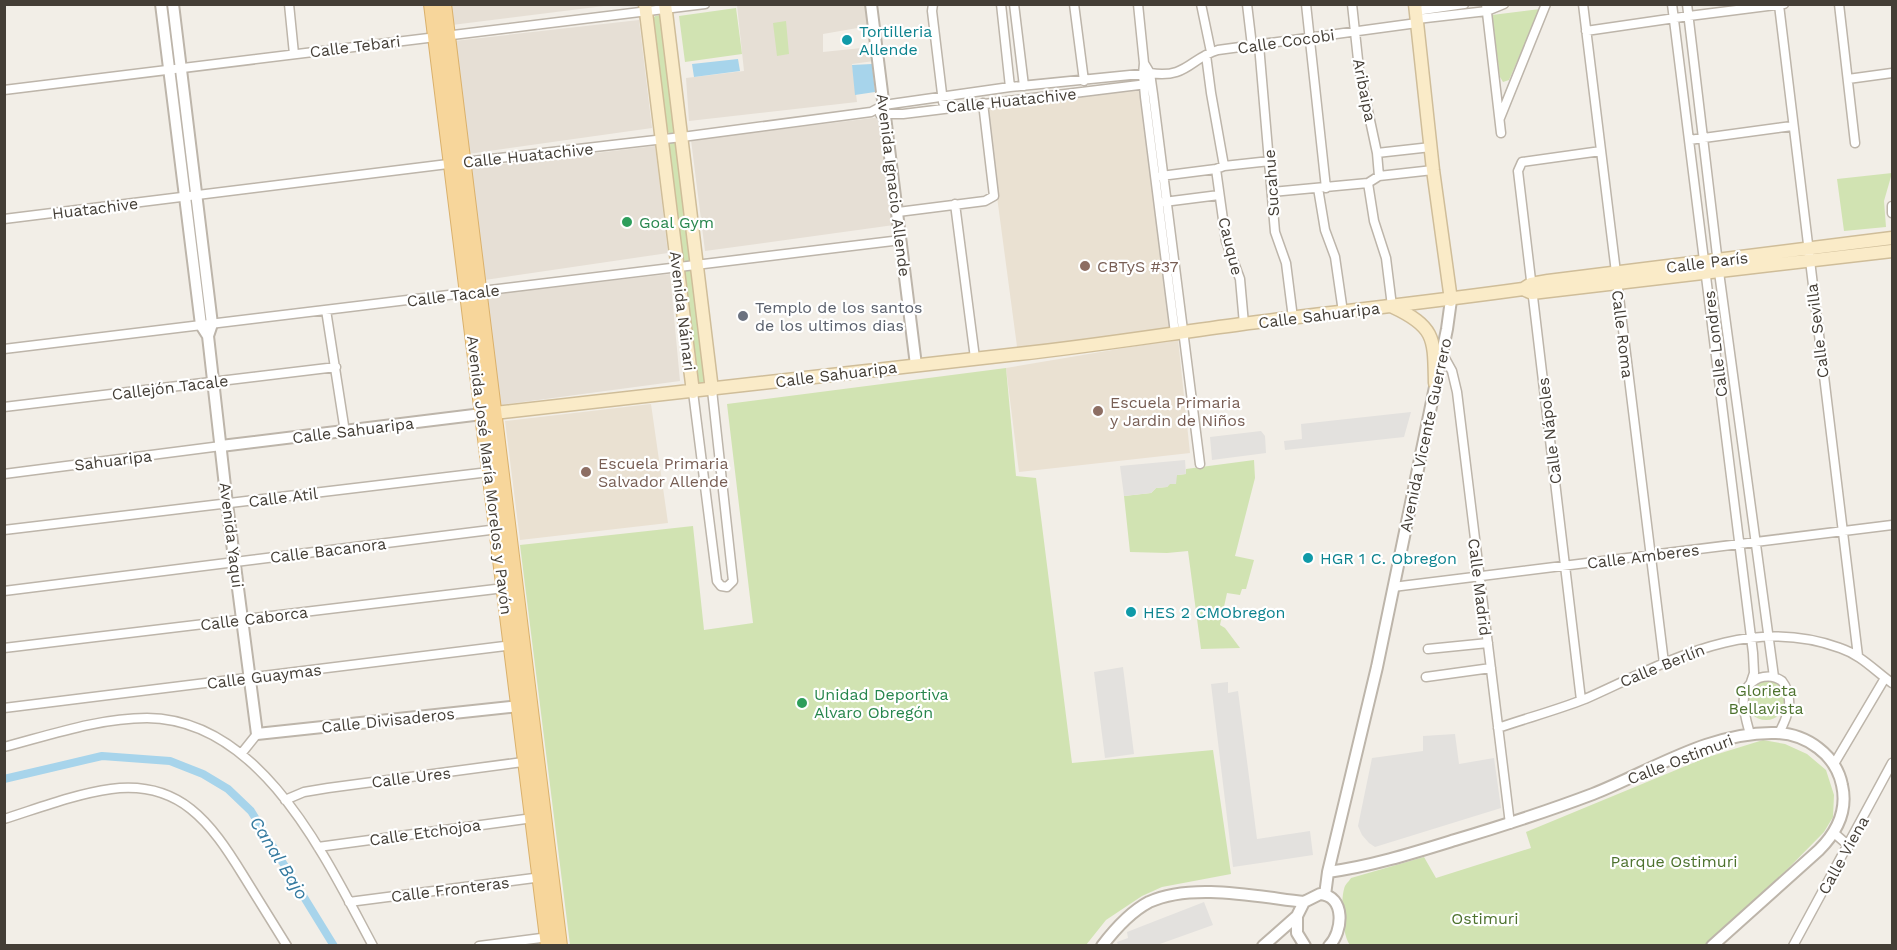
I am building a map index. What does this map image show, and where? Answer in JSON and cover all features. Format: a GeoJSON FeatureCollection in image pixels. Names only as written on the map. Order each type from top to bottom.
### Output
{"type":"FeatureCollection","features":[{"type":"Feature","properties":{"kind":"main road","name":"Avenida José María Morelos y Pavón"},"geometry":{"type":"LineString","coordinates":[[430,4],[441,36],[554,941]]}},
{"type":"Feature","properties":{"kind":"main road","name":"Avenida José María Morelos y Pavón"},"geometry":{"type":"LineString","coordinates":[[441,36],[444,4]]}},
{"type":"Feature","properties":{"kind":"main road","name":"Avenida Náinari"},"geometry":{"type":"LineString","coordinates":[[666,7],[712,390]]}},
{"type":"Feature","properties":{"kind":"main road","name":"Avenida Náinari"},"geometry":{"type":"LineString","coordinates":[[645,8],[693,392]]}},
{"type":"Feature","properties":{"kind":"main road","name":"Avenida Vicente Guerrero"},"geometry":{"type":"LineString","coordinates":[[1416,14],[1433,170],[1451,300]]}},
{"type":"Feature","properties":{"kind":"main road","name":"Calle París"},"geometry":{"type":"LineString","coordinates":[[1808,256],[1893,238]]}},
{"type":"Feature","properties":{"kind":"main road","name":"Calle París"},"geometry":{"type":"LineString","coordinates":[[1451,300],[1808,256],[1893,251]]}},
{"type":"Feature","properties":{"kind":"main road","name":"Calle Sahuaripa"},"geometry":{"type":"LineString","coordinates":[[489,413],[712,390],[1451,300]]}},
{"type":"Feature","properties":{"kind":"main road"},"geometry":{"type":"LineString","coordinates":[[1392,306],[1417,319],[1430,335],[1433,345],[1435,383]]}},
{"type":"Feature","properties":{"kind":"main road","name":"Avenida José María Morelos y Pavón"},"geometry":{"type":"LineString","coordinates":[[489,413],[489,472],[503,528],[504,588],[517,644],[519,706],[532,761],[532,818],[546,877]]}},
{"type":"Feature","properties":{"kind":"street","name":"Avenida Yaqui"},"geometry":{"type":"LineString","coordinates":[[161,4],[169,71],[190,196],[257,734]]}},
{"type":"Feature","properties":{"kind":"street","name":"Avenida Yaqui"},"geometry":{"type":"LineString","coordinates":[[173,4],[181,69],[190,196]]}},
{"type":"Feature","properties":{"kind":"street"},"geometry":{"type":"LineString","coordinates":[[289,4],[294,54]]}},
{"type":"Feature","properties":{"kind":"street","name":"Calle Tebari"},"geometry":{"type":"LineString","coordinates":[[4,90],[169,71],[645,8],[705,4]]}},
{"type":"Feature","properties":{"kind":"street","name":"Avenida Ignacio Allende"},"geometry":{"type":"LineString","coordinates":[[872,4],[916,365]]}},
{"type":"Feature","properties":{"kind":"street"},"geometry":{"type":"LineString","coordinates":[[933,4],[944,107]]}},
{"type":"Feature","properties":{"kind":"street"},"geometry":{"type":"LineString","coordinates":[[1001,4],[1010,87]]}},
{"type":"Feature","properties":{"kind":"street"},"geometry":{"type":"LineString","coordinates":[[1014,4],[1024,86]]}},
{"type":"Feature","properties":{"kind":"street"},"geometry":{"type":"LineString","coordinates":[[1074,4],[1084,81]]}},
{"type":"Feature","properties":{"kind":"street"},"geometry":{"type":"LineString","coordinates":[[1138,4],[1179,333],[1200,464]]}},
{"type":"Feature","properties":{"kind":"street","name":"Cauque"},"geometry":{"type":"LineString","coordinates":[[1201,4],[1209,54],[1220,167],[1219,195],[1226,241],[1240,279],[1244,324]]}},
{"type":"Feature","properties":{"kind":"street","name":"Sucahue"},"geometry":{"type":"LineString","coordinates":[[1247,4],[1256,46],[1270,160],[1275,232],[1286,262],[1293,318]]}},
{"type":"Feature","properties":{"kind":"street"},"geometry":{"type":"LineString","coordinates":[[1306,4],[1325,230],[1335,257],[1343,312]]}},
{"type":"Feature","properties":{"kind":"street","name":"Aribaipa"},"geometry":{"type":"LineString","coordinates":[[1352,4],[1362,85],[1377,153],[1379,176]]}},
{"type":"Feature","properties":{"kind":"street"},"geometry":{"type":"LineString","coordinates":[[1416,14],[1464,4]]}},
{"type":"Feature","properties":{"kind":"street"},"geometry":{"type":"LineString","coordinates":[[1499,119],[1546,4]]}},
{"type":"Feature","properties":{"kind":"street","name":"Calle Roma"},"geometry":{"type":"LineString","coordinates":[[1583,4],[1664,663]]}},
{"type":"Feature","properties":{"kind":"street","name":"Calle Londres"},"geometry":{"type":"LineString","coordinates":[[1672,4],[1689,140],[1712,267],[1755,541],[1767,636],[1774,677],[1785,686],[1790,700],[1787,716],[1779,733]]}},
{"type":"Feature","properties":{"kind":"street","name":"Calle Londres"},"geometry":{"type":"LineString","coordinates":[[1687,4],[1703,138],[1712,267],[1739,543],[1754,664],[1751,682],[1746,688],[1743,707],[1750,734]]}},
{"type":"Feature","properties":{"kind":"street"},"geometry":{"type":"LineString","coordinates":[[1586,31],[1784,4]]}},
{"type":"Feature","properties":{"kind":"street"},"geometry":{"type":"LineString","coordinates":[[1839,4],[1855,143]]}},
{"type":"Feature","properties":{"kind":"street","name":"Calle Sevilla"},"geometry":{"type":"LineString","coordinates":[[1779,5],[1841,531],[1858,656]]}},
{"type":"Feature","properties":{"kind":"street"},"geometry":{"type":"LineString","coordinates":[[1416,14],[1493,6],[1501,134]]}},
{"type":"Feature","properties":{"kind":"street","name":"Calle Cocobi"},"geometry":{"type":"LineString","coordinates":[[1146,74],[1161,75],[1184,70],[1209,54],[1355,32],[1416,14]]}},
{"type":"Feature","properties":{"kind":"street"},"geometry":{"type":"LineString","coordinates":[[1848,79],[1893,73]]}},
{"type":"Feature","properties":{"kind":"street","name":"Calle Huatachive"},"geometry":{"type":"LineString","coordinates":[[885,110],[942,96],[1146,74]]}},
{"type":"Feature","properties":{"kind":"street","name":"Calle Cocobi"},"geometry":{"type":"LineString","coordinates":[[1148,84],[1161,75]]}},
{"type":"Feature","properties":{"kind":"street","name":"Calle Huatachive"},"geometry":{"type":"LineString","coordinates":[[190,196],[661,140],[885,110],[944,107],[1148,84]]}},
{"type":"Feature","properties":{"kind":"street"},"geometry":{"type":"LineString","coordinates":[[898,212],[985,201],[994,196],[983,103]]}},
{"type":"Feature","properties":{"kind":"street"},"geometry":{"type":"LineString","coordinates":[[1689,140],[1792,126]]}},
{"type":"Feature","properties":{"kind":"street"},"geometry":{"type":"LineString","coordinates":[[1377,153],[1431,147]]}},
{"type":"Feature","properties":{"kind":"street","name":"Calle Nápoles"},"geometry":{"type":"LineString","coordinates":[[1581,700],[1529,289],[1518,171],[1522,162],[1601,151]]}},
{"type":"Feature","properties":{"kind":"street"},"geometry":{"type":"LineString","coordinates":[[1159,177],[1270,160]]}},
{"type":"Feature","properties":{"kind":"street"},"geometry":{"type":"LineString","coordinates":[[1272,192],[1368,183],[1379,176],[1433,170]]}},
{"type":"Feature","properties":{"kind":"street"},"geometry":{"type":"LineString","coordinates":[[1368,183],[1376,227],[1386,258],[1392,306]]}},
{"type":"Feature","properties":{"kind":"street"},"geometry":{"type":"LineString","coordinates":[[1162,202],[1219,195]]}},
{"type":"Feature","properties":{"kind":"street","name":"Huatachive"},"geometry":{"type":"LineString","coordinates":[[4,219],[190,196]]}},
{"type":"Feature","properties":{"kind":"street"},"geometry":{"type":"LineString","coordinates":[[955,204],[975,358]]}},
{"type":"Feature","properties":{"kind":"street"},"geometry":{"type":"LineString","coordinates":[[1893,206],[1893,213]]}},
{"type":"Feature","properties":{"kind":"street","name":"Calle Tacale"},"geometry":{"type":"LineString","coordinates":[[4,349],[901,240]]}},
{"type":"Feature","properties":{"kind":"street","name":"Avenida Vicente Guerrero"},"geometry":{"type":"LineString","coordinates":[[1325,894],[1328,872],[1377,667],[1451,300]]}},
{"type":"Feature","properties":{"kind":"street"},"geometry":{"type":"LineString","coordinates":[[326,310],[345,432]]}},
{"type":"Feature","properties":{"kind":"street","name":"Calle Madrid"},"geometry":{"type":"LineString","coordinates":[[1442,353],[1452,372],[1457,392],[1510,824]]}},
{"type":"Feature","properties":{"kind":"street","name":"Callejón Tacale"},"geometry":{"type":"LineString","coordinates":[[4,407],[336,367]]}},
{"type":"Feature","properties":{"kind":"street","name":"Avenida Náinari"},"geometry":{"type":"LineString","coordinates":[[693,392],[717,582],[724,587],[729,586],[733,581],[712,390]]}},
{"type":"Feature","properties":{"kind":"street","name":"Calle Sahuaripa"},"geometry":{"type":"LineString","coordinates":[[221,446],[489,413]]}},
{"type":"Feature","properties":{"kind":"street","name":"Sahuaripa"},"geometry":{"type":"LineString","coordinates":[[4,474],[221,446]]}},
{"type":"Feature","properties":{"kind":"street","name":"Calle Atil"},"geometry":{"type":"LineString","coordinates":[[4,530],[489,472]]}},
{"type":"Feature","properties":{"kind":"street","name":"Calle Amberes"},"geometry":{"type":"LineString","coordinates":[[1393,587],[1893,525]]}},
{"type":"Feature","properties":{"kind":"street","name":"Calle Bacanora"},"geometry":{"type":"LineString","coordinates":[[4,591],[503,528]]}},
{"type":"Feature","properties":{"kind":"street","name":"Calle Caborca"},"geometry":{"type":"LineString","coordinates":[[4,648],[504,588]]}},
{"type":"Feature","properties":{"kind":"street","name":"Calle Berlín"},"geometry":{"type":"LineString","coordinates":[[1498,728],[1581,700],[1702,648],[1751,637],[1767,636],[1823,643],[1858,656],[1889,681]]}},
{"type":"Feature","properties":{"kind":"street"},"geometry":{"type":"LineString","coordinates":[[1428,649],[1488,643]]}},
{"type":"Feature","properties":{"kind":"street","name":"Calle Guaymas"},"geometry":{"type":"LineString","coordinates":[[4,708],[517,644]]}},
{"type":"Feature","properties":{"kind":"street"},"geometry":{"type":"LineString","coordinates":[[1426,677],[1491,668]]}},
{"type":"Feature","properties":{"kind":"street"},"geometry":{"type":"LineString","coordinates":[[1751,682],[1765,677],[1774,677]]}},
{"type":"Feature","properties":{"kind":"street"},"geometry":{"type":"LineString","coordinates":[[1712,945],[1819,850],[1834,833],[1844,798],[1843,787],[1834,764],[1889,681]]}},
{"type":"Feature","properties":{"kind":"street","name":"Calle Divisaderos"},"geometry":{"type":"LineString","coordinates":[[257,734],[519,706]]}},
{"type":"Feature","properties":{"kind":"street"},"geometry":{"type":"LineString","coordinates":[[4,747],[76,728],[147,718],[183,724],[202,731],[241,754],[285,800],[318,847],[373,945]]}},
{"type":"Feature","properties":{"kind":"street","name":"Calle Ostimuri"},"geometry":{"type":"LineString","coordinates":[[1328,872],[1383,862],[1510,824],[1593,794],[1701,747],[1750,734],[1779,733],[1801,738],[1834,764]]}},
{"type":"Feature","properties":{"kind":"street"},"geometry":{"type":"LineString","coordinates":[[241,754],[257,734]]}},
{"type":"Feature","properties":{"kind":"street","name":"Calle Ures"},"geometry":{"type":"LineString","coordinates":[[285,800],[315,790],[532,761]]}},
{"type":"Feature","properties":{"kind":"street","name":"Calle Viena"},"geometry":{"type":"LineString","coordinates":[[1793,945],[1893,763]]}},
{"type":"Feature","properties":{"kind":"street"},"geometry":{"type":"LineString","coordinates":[[4,819],[110,789],[144,789],[179,801],[200,817],[217,835],[287,945]]}},
{"type":"Feature","properties":{"kind":"street","name":"Calle Etchojoa"},"geometry":{"type":"LineString","coordinates":[[318,847],[532,818]]}},
{"type":"Feature","properties":{"kind":"street"},"geometry":{"type":"LineString","coordinates":[[1834,833],[1849,846]]}},
{"type":"Feature","properties":{"kind":"street","name":"Calle Fronteras"},"geometry":{"type":"LineString","coordinates":[[349,902],[546,877]]}},
{"type":"Feature","properties":{"kind":"street"},"geometry":{"type":"LineString","coordinates":[[1102,945],[1136,910],[1174,894],[1215,892],[1304,902]]}},
{"type":"Feature","properties":{"kind":"street"},"geometry":{"type":"LineString","coordinates":[[1263,945],[1297,916],[1304,902],[1316,895],[1325,894],[1334,902],[1340,919],[1339,932],[1329,945]]}},
{"type":"Feature","properties":{"kind":"street"},"geometry":{"type":"LineString","coordinates":[[1297,916],[1297,933],[1305,945]]}},
{"type":"Feature","properties":{"kind":"street"},"geometry":{"type":"LineString","coordinates":[[479,945],[554,941]]}},
{"type":"Feature","properties":{"kind":"shaded area"},"geometry":{"type":"Polygon","coordinates":[[[450,4],[612,5],[452,25],[450,4]]]}},
{"type":"Feature","properties":{"kind":"shaded area"},"geometry":{"type":"Polygon","coordinates":[[[737,5],[866,5],[869,26],[823,34],[823,52],[871,47],[874,61],[852,64],[857,102],[689,121],[686,78],[744,71],[737,5]]]}},
{"type":"Feature","properties":{"kind":"shaded area"},"geometry":{"type":"Polygon","coordinates":[[[639,20],[652,128],[468,154],[454,41],[639,20]]]}},
{"type":"Feature","properties":{"kind":"shaded area","name":"CBTyS #37"},"geometry":{"type":"Polygon","coordinates":[[[1145,77],[1171,324],[1182,332],[1018,354],[985,107],[1133,90],[1145,77]]]}},
{"type":"Feature","properties":{"kind":"shaded area"},"geometry":{"type":"Polygon","coordinates":[[[881,117],[894,225],[705,251],[691,140],[881,117]]]}},
{"type":"Feature","properties":{"kind":"shaded area"},"geometry":{"type":"Polygon","coordinates":[[[655,146],[668,253],[485,280],[469,168],[655,146]]]}},
{"type":"Feature","properties":{"kind":"shaded area"},"geometry":{"type":"Polygon","coordinates":[[[670,274],[680,381],[501,405],[486,295],[670,274]]]}},
{"type":"Feature","properties":{"kind":"shaded area","name":"Escuela Primaria y Jardin de Niños"},"geometry":{"type":"Polygon","coordinates":[[[1178,339],[1190,453],[1019,472],[1006,368],[1178,339]]]}},
{"type":"Feature","properties":{"kind":"shaded area","name":"Escuela Primaria Salvador Allende"},"geometry":{"type":"Polygon","coordinates":[[[651,404],[668,523],[520,540],[505,421],[651,404]]]}},
{"type":"Feature","properties":{"kind":"shaded area"},"geometry":{"type":"Polygon","coordinates":[[[1411,412],[1404,437],[1285,450],[1284,441],[1302,439],[1301,424],[1411,412]]]}},
{"type":"Feature","properties":{"kind":"shaded area"},"geometry":{"type":"Polygon","coordinates":[[[1261,431],[1265,436],[1266,453],[1212,460],[1210,437],[1261,431]]]}},
{"type":"Feature","properties":{"kind":"shaded area"},"geometry":{"type":"Polygon","coordinates":[[[1185,460],[1186,474],[1177,475],[1176,484],[1156,488],[1151,493],[1124,496],[1120,466],[1185,460]]]}},
{"type":"Feature","properties":{"kind":"shaded area"},"geometry":{"type":"Polygon","coordinates":[[[1123,667],[1134,754],[1105,758],[1094,672],[1123,667]]]}},
{"type":"Feature","properties":{"kind":"shaded area"},"geometry":{"type":"Polygon","coordinates":[[[1228,682],[1228,693],[1238,691],[1257,839],[1310,831],[1313,855],[1233,867],[1211,684],[1228,682]]]}},
{"type":"Feature","properties":{"kind":"shaded area"},"geometry":{"type":"Polygon","coordinates":[[[1455,734],[1459,764],[1494,758],[1501,808],[1375,847],[1369,843],[1358,826],[1372,758],[1423,751],[1423,736],[1455,734]]]}},
{"type":"Feature","properties":{"kind":"shaded area"},"geometry":{"type":"Polygon","coordinates":[[[1204,902],[1213,925],[1157,945],[1118,945],[1117,942],[1128,938],[1127,932],[1204,902]]]}},
{"type":"Feature","properties":{"kind":"green space"},"geometry":{"type":"Polygon","coordinates":[[[736,8],[742,54],[685,62],[679,16],[736,8]]]}},
{"type":"Feature","properties":{"kind":"green space"},"geometry":{"type":"Polygon","coordinates":[[[1540,9],[1509,80],[1503,82],[1500,77],[1492,15],[1540,9]]]}},
{"type":"Feature","properties":{"kind":"green space"},"geometry":{"type":"Polygon","coordinates":[[[661,15],[677,131],[675,134],[670,134],[666,130],[651,22],[655,16],[661,15]]]}},
{"type":"Feature","properties":{"kind":"green space"},"geometry":{"type":"Polygon","coordinates":[[[786,21],[789,54],[777,56],[773,23],[786,21]]]}},
{"type":"Feature","properties":{"kind":"green space"},"geometry":{"type":"Polygon","coordinates":[[[670,143],[677,143],[693,253],[690,262],[681,258],[667,150],[670,143]]]}},
{"type":"Feature","properties":{"kind":"green space"},"geometry":{"type":"Polygon","coordinates":[[[1892,173],[1884,201],[1886,227],[1844,231],[1837,179],[1892,173]]]}},
{"type":"Feature","properties":{"kind":"green space"},"geometry":{"type":"Polygon","coordinates":[[[686,270],[692,270],[707,386],[696,385],[682,277],[686,270]]]}},
{"type":"Feature","properties":{"kind":"green space","name":"Unidad Deportiva Alvaro Obregón"},"geometry":{"type":"Polygon","coordinates":[[[1006,368],[1016,476],[1036,478],[1072,763],[1213,750],[1231,874],[1162,887],[1142,896],[1106,920],[1086,945],[570,945],[520,545],[693,526],[704,630],[753,623],[727,404],[1006,368]]]}},
{"type":"Feature","properties":{"kind":"green space"},"geometry":{"type":"Polygon","coordinates":[[[1254,460],[1255,478],[1235,556],[1254,560],[1246,589],[1242,589],[1240,595],[1227,593],[1220,625],[1225,628],[1240,648],[1201,649],[1188,551],[1130,552],[1124,496],[1151,493],[1156,488],[1167,487],[1177,475],[1186,474],[1186,469],[1254,460]]]}},
{"type":"Feature","properties":{"kind":"green space","name":"Glorieta Bellavista"},"geometry":{"type":"Polygon","coordinates":[[[1766,680],[1780,686],[1786,700],[1780,714],[1766,720],[1752,714],[1746,700],[1752,686],[1766,680]]]}},
{"type":"Feature","properties":{"kind":"green space","name":"Parque Ostimuri"},"geometry":{"type":"Polygon","coordinates":[[[1763,740],[1785,744],[1807,754],[1826,770],[1834,795],[1833,817],[1824,832],[1761,896],[1707,945],[1350,945],[1347,940],[1343,916],[1343,892],[1351,878],[1424,857],[1436,878],[1531,848],[1526,832],[1705,758],[1763,740]]]}},
{"type":"Feature","properties":{"kind":"water"},"geometry":{"type":"Polygon","coordinates":[[[738,59],[740,71],[694,77],[692,64],[738,59]]]}},
{"type":"Feature","properties":{"kind":"water"},"geometry":{"type":"Polygon","coordinates":[[[872,64],[875,92],[855,95],[852,65],[872,64]]]}},
{"type":"Feature","properties":{"kind":"waterway","name":"Canal Bajo"},"geometry":{"type":"LineString","coordinates":[[4,779],[102,756],[170,761],[203,774],[228,789],[251,811],[334,946]]}},
{"type":"Feature","properties":{"kind":"place","name":"Tortilleria Allende"},"geometry":{"type":"Point","coordinates":[847,40]}},
{"type":"Feature","properties":{"kind":"place","name":"Goal Gym"},"geometry":{"type":"Point","coordinates":[627,222]}},
{"type":"Feature","properties":{"kind":"place","name":"CBTyS #37"},"geometry":{"type":"Point","coordinates":[1085,266]}},
{"type":"Feature","properties":{"kind":"place","name":"Templo de los santos de los ultimos dias"},"geometry":{"type":"Point","coordinates":[743,316]}},
{"type":"Feature","properties":{"kind":"place","name":"Escuela Primaria y Jardin de Niños"},"geometry":{"type":"Point","coordinates":[1098,411]}},
{"type":"Feature","properties":{"kind":"place","name":"Escuela Primaria Salvador Allende"},"geometry":{"type":"Point","coordinates":[586,472]}},
{"type":"Feature","properties":{"kind":"place","name":"HGR 1 C. Obregon"},"geometry":{"type":"Point","coordinates":[1308,558]}},
{"type":"Feature","properties":{"kind":"place","name":"HES 2 CMObregon"},"geometry":{"type":"Point","coordinates":[1131,612]}},
{"type":"Feature","properties":{"kind":"place","name":"Unidad Deportiva Alvaro Obregón"},"geometry":{"type":"Point","coordinates":[802,703]}},
{"type":"Feature","properties":{"kind":"park label","name":"Ostimuri"},"geometry":{"type":"Point","coordinates":[1485,918]}}]}
